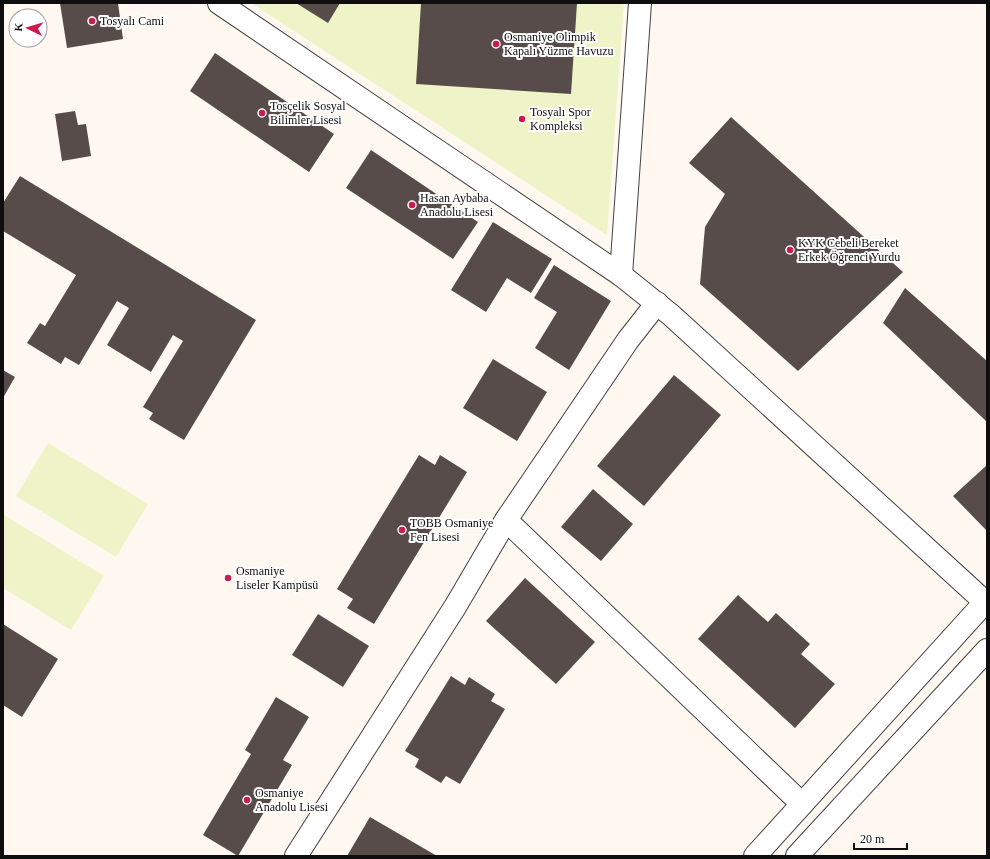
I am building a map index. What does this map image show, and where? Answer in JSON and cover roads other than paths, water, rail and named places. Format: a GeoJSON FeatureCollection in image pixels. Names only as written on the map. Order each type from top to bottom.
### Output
{"type":"FeatureCollection","features":[{"type":"Feature","properties":{"kind":"street"},"geometry":{"type":"LineString","coordinates":[[219,3],[621,274],[671,315],[986,601],[755,856]]}},
{"type":"Feature","properties":{"kind":"street"},"geometry":{"type":"LineString","coordinates":[[621,274],[640,3]]}},
{"type":"Feature","properties":{"kind":"street"},"geometry":{"type":"LineString","coordinates":[[296,856],[455,607],[506,520],[628,340],[657,303]]}},
{"type":"Feature","properties":{"kind":"street"},"geometry":{"type":"LineString","coordinates":[[506,520],[802,804]]}},
{"type":"Feature","properties":{"kind":"street"},"geometry":{"type":"LineString","coordinates":[[797,856],[987,650]]}},
{"type":"Feature","properties":{"kind":"place","name":"Tosyalı Cami"},"geometry":{"type":"Point","coordinates":[92,21]}},
{"type":"Feature","properties":{"kind":"place","name":"Osmaniye Olimpik Kapalı Yüzme Havuzu"},"geometry":{"type":"Point","coordinates":[496,44]}},
{"type":"Feature","properties":{"kind":"place","name":"Tosçelik Sosyal Bilimler Lisesi"},"geometry":{"type":"Point","coordinates":[262,113]}},
{"type":"Feature","properties":{"kind":"place","name":"Tosyalı Spor Kompleksi"},"geometry":{"type":"Point","coordinates":[522,119]}},
{"type":"Feature","properties":{"kind":"place","name":"Hasan Aybaba Anadolu Lisesi"},"geometry":{"type":"Point","coordinates":[412,205]}},
{"type":"Feature","properties":{"kind":"place","name":"KYK Cebeli Bereket Erkek Öğrenci Yurdu"},"geometry":{"type":"Point","coordinates":[790,250]}},
{"type":"Feature","properties":{"kind":"place","name":"TOBB Osmaniye Fen Lisesi"},"geometry":{"type":"Point","coordinates":[402,530]}},
{"type":"Feature","properties":{"kind":"place","name":"Osmaniye Liseler Kampüsü"},"geometry":{"type":"Point","coordinates":[228,578]}},
{"type":"Feature","properties":{"kind":"place","name":"Osmaniye Anadolu Lisesi"},"geometry":{"type":"Point","coordinates":[247,800]}}]}
